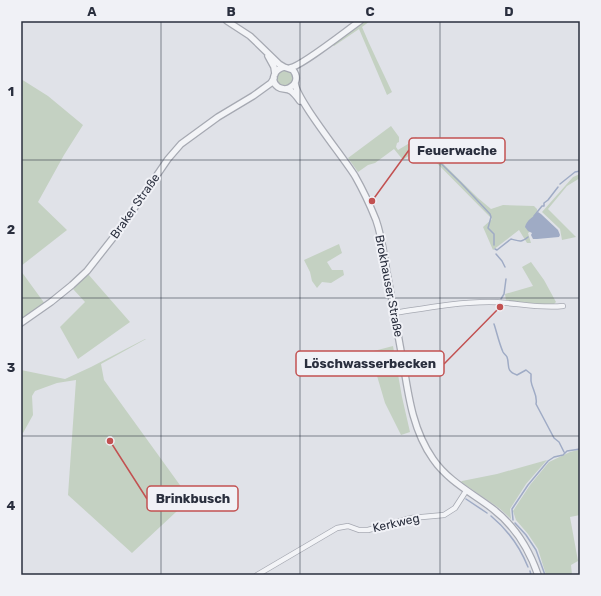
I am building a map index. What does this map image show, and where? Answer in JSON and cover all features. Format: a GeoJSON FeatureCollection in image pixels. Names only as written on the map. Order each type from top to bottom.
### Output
{"type":"FeatureCollection","features":[{"type":"Feature","properties":{"kind":"street"},"geometry":{"type":"LineString","coordinates":[[226,21],[250,36],[279,64],[295,72],[296,76]]}},
{"type":"Feature","properties":{"kind":"street"},"geometry":{"type":"LineString","coordinates":[[274,76],[279,69],[295,66],[360,21]]}},
{"type":"Feature","properties":{"kind":"street"},"geometry":{"type":"LineString","coordinates":[[263,49],[273,65],[276,85],[286,89],[290,88],[295,83],[298,70],[314,54]]}},
{"type":"Feature","properties":{"kind":"street","name":"Braker Straße"},"geometry":{"type":"LineString","coordinates":[[254,96],[271,83],[274,76]]}},
{"type":"Feature","properties":{"kind":"street","name":"Brokhauser Straße"},"geometry":{"type":"LineString","coordinates":[[295,83],[296,89],[310,111],[355,176],[370,205],[376,221],[382,243],[409,402],[419,434],[433,460],[448,476],[466,491],[494,510],[514,530],[527,549],[538,575]]}},
{"type":"Feature","properties":{"kind":"street","name":"Braker Straße"},"geometry":{"type":"LineString","coordinates":[[21,323],[52,302],[87,271],[120,229],[175,151],[189,138],[218,117],[254,96],[274,87],[279,87]]}},
{"type":"Feature","properties":{"kind":"street","name":"Brokhauser Straße"},"geometry":{"type":"LineString","coordinates":[[286,89],[292,92],[310,111]]}},
{"type":"Feature","properties":{"kind":"street"},"geometry":{"type":"LineString","coordinates":[[394,313],[468,303],[490,302],[552,307],[563,306]]}},
{"type":"Feature","properties":{"kind":"street","name":"Kerkweg"},"geometry":{"type":"LineString","coordinates":[[257,575],[337,528],[348,526],[359,530],[368,530],[411,518],[444,515],[455,508],[466,491]]}},
{"type":"Feature","properties":{"kind":"green space"},"geometry":{"type":"Polygon","coordinates":[[[364,21],[370,21],[362,27],[392,92],[387,95],[359,29],[334,46],[332,44],[364,21]]]}},
{"type":"Feature","properties":{"kind":"green space"},"geometry":{"type":"Polygon","coordinates":[[[282,70],[288,70],[293,75],[291,84],[288,86],[282,86],[277,81],[277,75],[282,70]]]}},
{"type":"Feature","properties":{"kind":"green space"},"geometry":{"type":"Polygon","coordinates":[[[21,79],[48,96],[83,125],[64,155],[38,202],[67,230],[21,266],[21,79]]]}},
{"type":"Feature","properties":{"kind":"green space"},"geometry":{"type":"Polygon","coordinates":[[[391,126],[399,137],[399,142],[397,143],[396,147],[398,150],[413,141],[412,139],[416,137],[491,209],[503,205],[534,206],[537,209],[538,215],[533,230],[528,233],[531,243],[527,243],[519,230],[493,250],[483,227],[492,219],[421,147],[403,160],[394,149],[375,163],[368,165],[358,172],[348,158],[391,126]]]}},
{"type":"Feature","properties":{"kind":"green space"},"geometry":{"type":"Polygon","coordinates":[[[580,174],[580,178],[567,186],[548,209],[576,237],[562,240],[560,229],[542,212],[573,177],[580,174]]]}},
{"type":"Feature","properties":{"kind":"green space"},"geometry":{"type":"Polygon","coordinates":[[[339,244],[342,253],[327,262],[332,270],[343,270],[344,275],[331,283],[322,282],[317,288],[312,281],[310,272],[304,260],[339,244]]]}},
{"type":"Feature","properties":{"kind":"green space"},"geometry":{"type":"Polygon","coordinates":[[[531,262],[544,280],[556,302],[553,305],[506,301],[505,294],[533,286],[522,267],[531,262]]]}},
{"type":"Feature","properties":{"kind":"green space"},"geometry":{"type":"Polygon","coordinates":[[[21,271],[45,304],[21,319],[21,271]]]}},
{"type":"Feature","properties":{"kind":"green space"},"geometry":{"type":"Polygon","coordinates":[[[88,274],[130,322],[78,359],[60,327],[85,302],[73,289],[88,274]]]}},
{"type":"Feature","properties":{"kind":"green space"},"geometry":{"type":"Polygon","coordinates":[[[145,339],[101,364],[104,380],[190,499],[132,553],[68,495],[76,380],[57,383],[35,391],[32,396],[33,415],[23,433],[21,431],[21,370],[65,379],[145,339]]]}},
{"type":"Feature","properties":{"kind":"green space"},"geometry":{"type":"Polygon","coordinates":[[[393,346],[410,432],[401,435],[385,403],[370,352],[393,346]]]}},
{"type":"Feature","properties":{"kind":"green space"},"geometry":{"type":"Polygon","coordinates":[[[580,451],[580,515],[570,517],[578,561],[571,565],[572,575],[546,575],[538,549],[516,520],[513,511],[530,485],[549,462],[570,452],[580,451]]]}},
{"type":"Feature","properties":{"kind":"green space"},"geometry":{"type":"Polygon","coordinates":[[[547,460],[526,484],[510,509],[511,519],[499,508],[461,482],[497,474],[547,460]]]}},
{"type":"Feature","properties":{"kind":"water"},"geometry":{"type":"Polygon","coordinates":[[[538,212],[558,230],[560,235],[559,237],[533,239],[531,235],[532,233],[525,227],[529,220],[538,212]]]}},
{"type":"Feature","properties":{"kind":"waterway"},"geometry":{"type":"LineString","coordinates":[[418,141],[490,214],[491,217],[488,228],[494,234],[494,245]]}},
{"type":"Feature","properties":{"kind":"waterway"},"geometry":{"type":"LineString","coordinates":[[560,184],[575,172],[580,171]]}},
{"type":"Feature","properties":{"kind":"waterway"},"geometry":{"type":"LineString","coordinates":[[534,216],[542,206],[544,206],[544,203],[558,187]]}},
{"type":"Feature","properties":{"kind":"waterway"},"geometry":{"type":"LineString","coordinates":[[495,249],[497,250],[511,239],[522,241],[528,237]]}},
{"type":"Feature","properties":{"kind":"waterway"},"geometry":{"type":"LineString","coordinates":[[496,254],[505,267]]}},
{"type":"Feature","properties":{"kind":"waterway"},"geometry":{"type":"LineString","coordinates":[[501,299],[504,294],[506,279]]}},
{"type":"Feature","properties":{"kind":"waterway"},"geometry":{"type":"LineString","coordinates":[[494,324],[503,353],[508,360],[509,370],[517,375],[526,370],[531,374],[536,404],[554,438],[559,442],[564,452]]}},
{"type":"Feature","properties":{"kind":"waterway"},"geometry":{"type":"LineString","coordinates":[[513,520],[512,509],[528,485],[548,461],[554,457],[563,455],[567,451],[580,449]]}},
{"type":"Feature","properties":{"kind":"waterway"},"geometry":{"type":"LineString","coordinates":[[466,499],[487,513]]}},
{"type":"Feature","properties":{"kind":"waterway"},"geometry":{"type":"LineString","coordinates":[[491,516],[513,539],[528,567]]}},
{"type":"Feature","properties":{"kind":"waterway"},"geometry":{"type":"LineString","coordinates":[[515,523],[526,535],[536,550],[545,575]]}},
{"type":"Feature","properties":{"kind":"waterway"},"geometry":{"type":"LineString","coordinates":[[530,571],[531,575]]}},
{"type":"Feature","properties":{"kind":"place","name":"Feuerwache"},"geometry":{"type":"Point","coordinates":[372,201]}},
{"type":"Feature","properties":{"kind":"place","name":"Löschwasserbecken"},"geometry":{"type":"Point","coordinates":[500,307]}},
{"type":"Feature","properties":{"kind":"place","name":"Brinkbusch"},"geometry":{"type":"Point","coordinates":[110,441]}}]}
